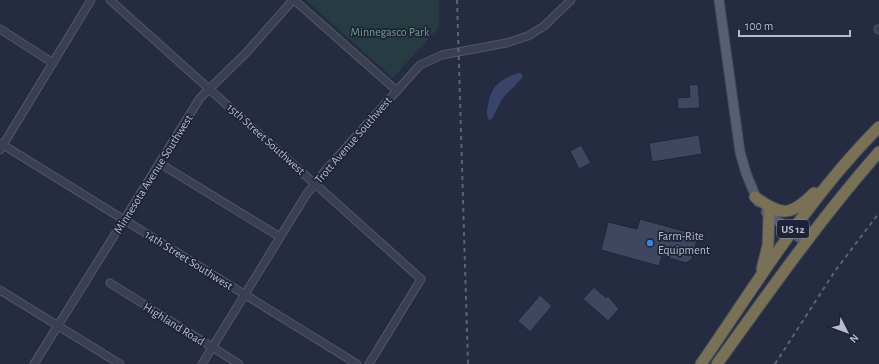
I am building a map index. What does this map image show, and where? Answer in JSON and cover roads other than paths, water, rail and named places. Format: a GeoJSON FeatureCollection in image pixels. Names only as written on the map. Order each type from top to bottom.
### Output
{"type":"FeatureCollection","features":[{"type":"Feature","properties":{"kind":"highway","name":"US 12"},"geometry":{"type":"LineString","coordinates":[[701,364],[791,232],[845,162],[879,127]]}},
{"type":"Feature","properties":{"kind":"highway","name":"US 12"},"geometry":{"type":"LineString","coordinates":[[717,364],[805,242],[838,199],[879,152]]}},
{"type":"Feature","properties":{"kind":"highway"},"geometry":{"type":"LineString","coordinates":[[755,197],[778,211],[790,212],[806,201],[845,162]]}},
{"type":"Feature","properties":{"kind":"highway"},"geometry":{"type":"LineString","coordinates":[[746,299],[758,277],[766,256],[769,214]]}},
{"type":"Feature","properties":{"kind":"main road"},"geometry":{"type":"LineString","coordinates":[[719,0],[737,138],[744,169],[755,197],[769,214],[805,242]]}},
{"type":"Feature","properties":{"kind":"street"},"geometry":{"type":"LineString","coordinates":[[1,146],[91,0]]}},
{"type":"Feature","properties":{"kind":"street","name":"15th Street Southwest"},"geometry":{"type":"LineString","coordinates":[[110,0],[421,279],[369,364]]}},
{"type":"Feature","properties":{"kind":"street"},"geometry":{"type":"LineString","coordinates":[[294,0],[396,90]]}},
{"type":"Feature","properties":{"kind":"street","name":"Minnesota Avenue Southwest"},"geometry":{"type":"LineString","coordinates":[[34,364],[200,98],[246,52],[294,0]]}},
{"type":"Feature","properties":{"kind":"street","name":"Trott Avenue Southwest"},"geometry":{"type":"LineString","coordinates":[[202,364],[315,183],[396,90],[420,65],[434,58],[506,43],[532,34],[544,26],[570,0]]}},
{"type":"Feature","properties":{"kind":"street"},"geometry":{"type":"LineString","coordinates":[[0,29],[53,63]]}},
{"type":"Feature","properties":{"kind":"street","name":"14th Street Southwest"},"geometry":{"type":"LineString","coordinates":[[1,146],[245,294],[357,364]]}},
{"type":"Feature","properties":{"kind":"street"},"geometry":{"type":"LineString","coordinates":[[160,163],[280,237]]}},
{"type":"Feature","properties":{"kind":"street","name":"Highland Road"},"geometry":{"type":"LineString","coordinates":[[110,284],[239,364]]}},
{"type":"Feature","properties":{"kind":"street"},"geometry":{"type":"LineString","coordinates":[[0,290],[120,364]]}},
{"type":"Feature","properties":{"kind":"water"},"geometry":{"type":"Polygon","coordinates":[[[521,73],[523,77],[502,99],[492,119],[489,120],[487,109],[489,98],[494,88],[501,81],[521,73]]]}},
{"type":"Feature","properties":{"kind":"railway"},"geometry":{"type":"LineString","coordinates":[[457,0],[468,364]]}},
{"type":"Feature","properties":{"kind":"railway"},"geometry":{"type":"LineString","coordinates":[[775,364],[835,271],[879,213]]}},
{"type":"Feature","properties":{"kind":"place","name":"Farm-Rite Equipment"},"geometry":{"type":"Point","coordinates":[650,243]}},
{"type":"Feature","properties":{"kind":"park label","name":"Minnegasco Park"},"geometry":{"type":"Point","coordinates":[390,32]}}]}
